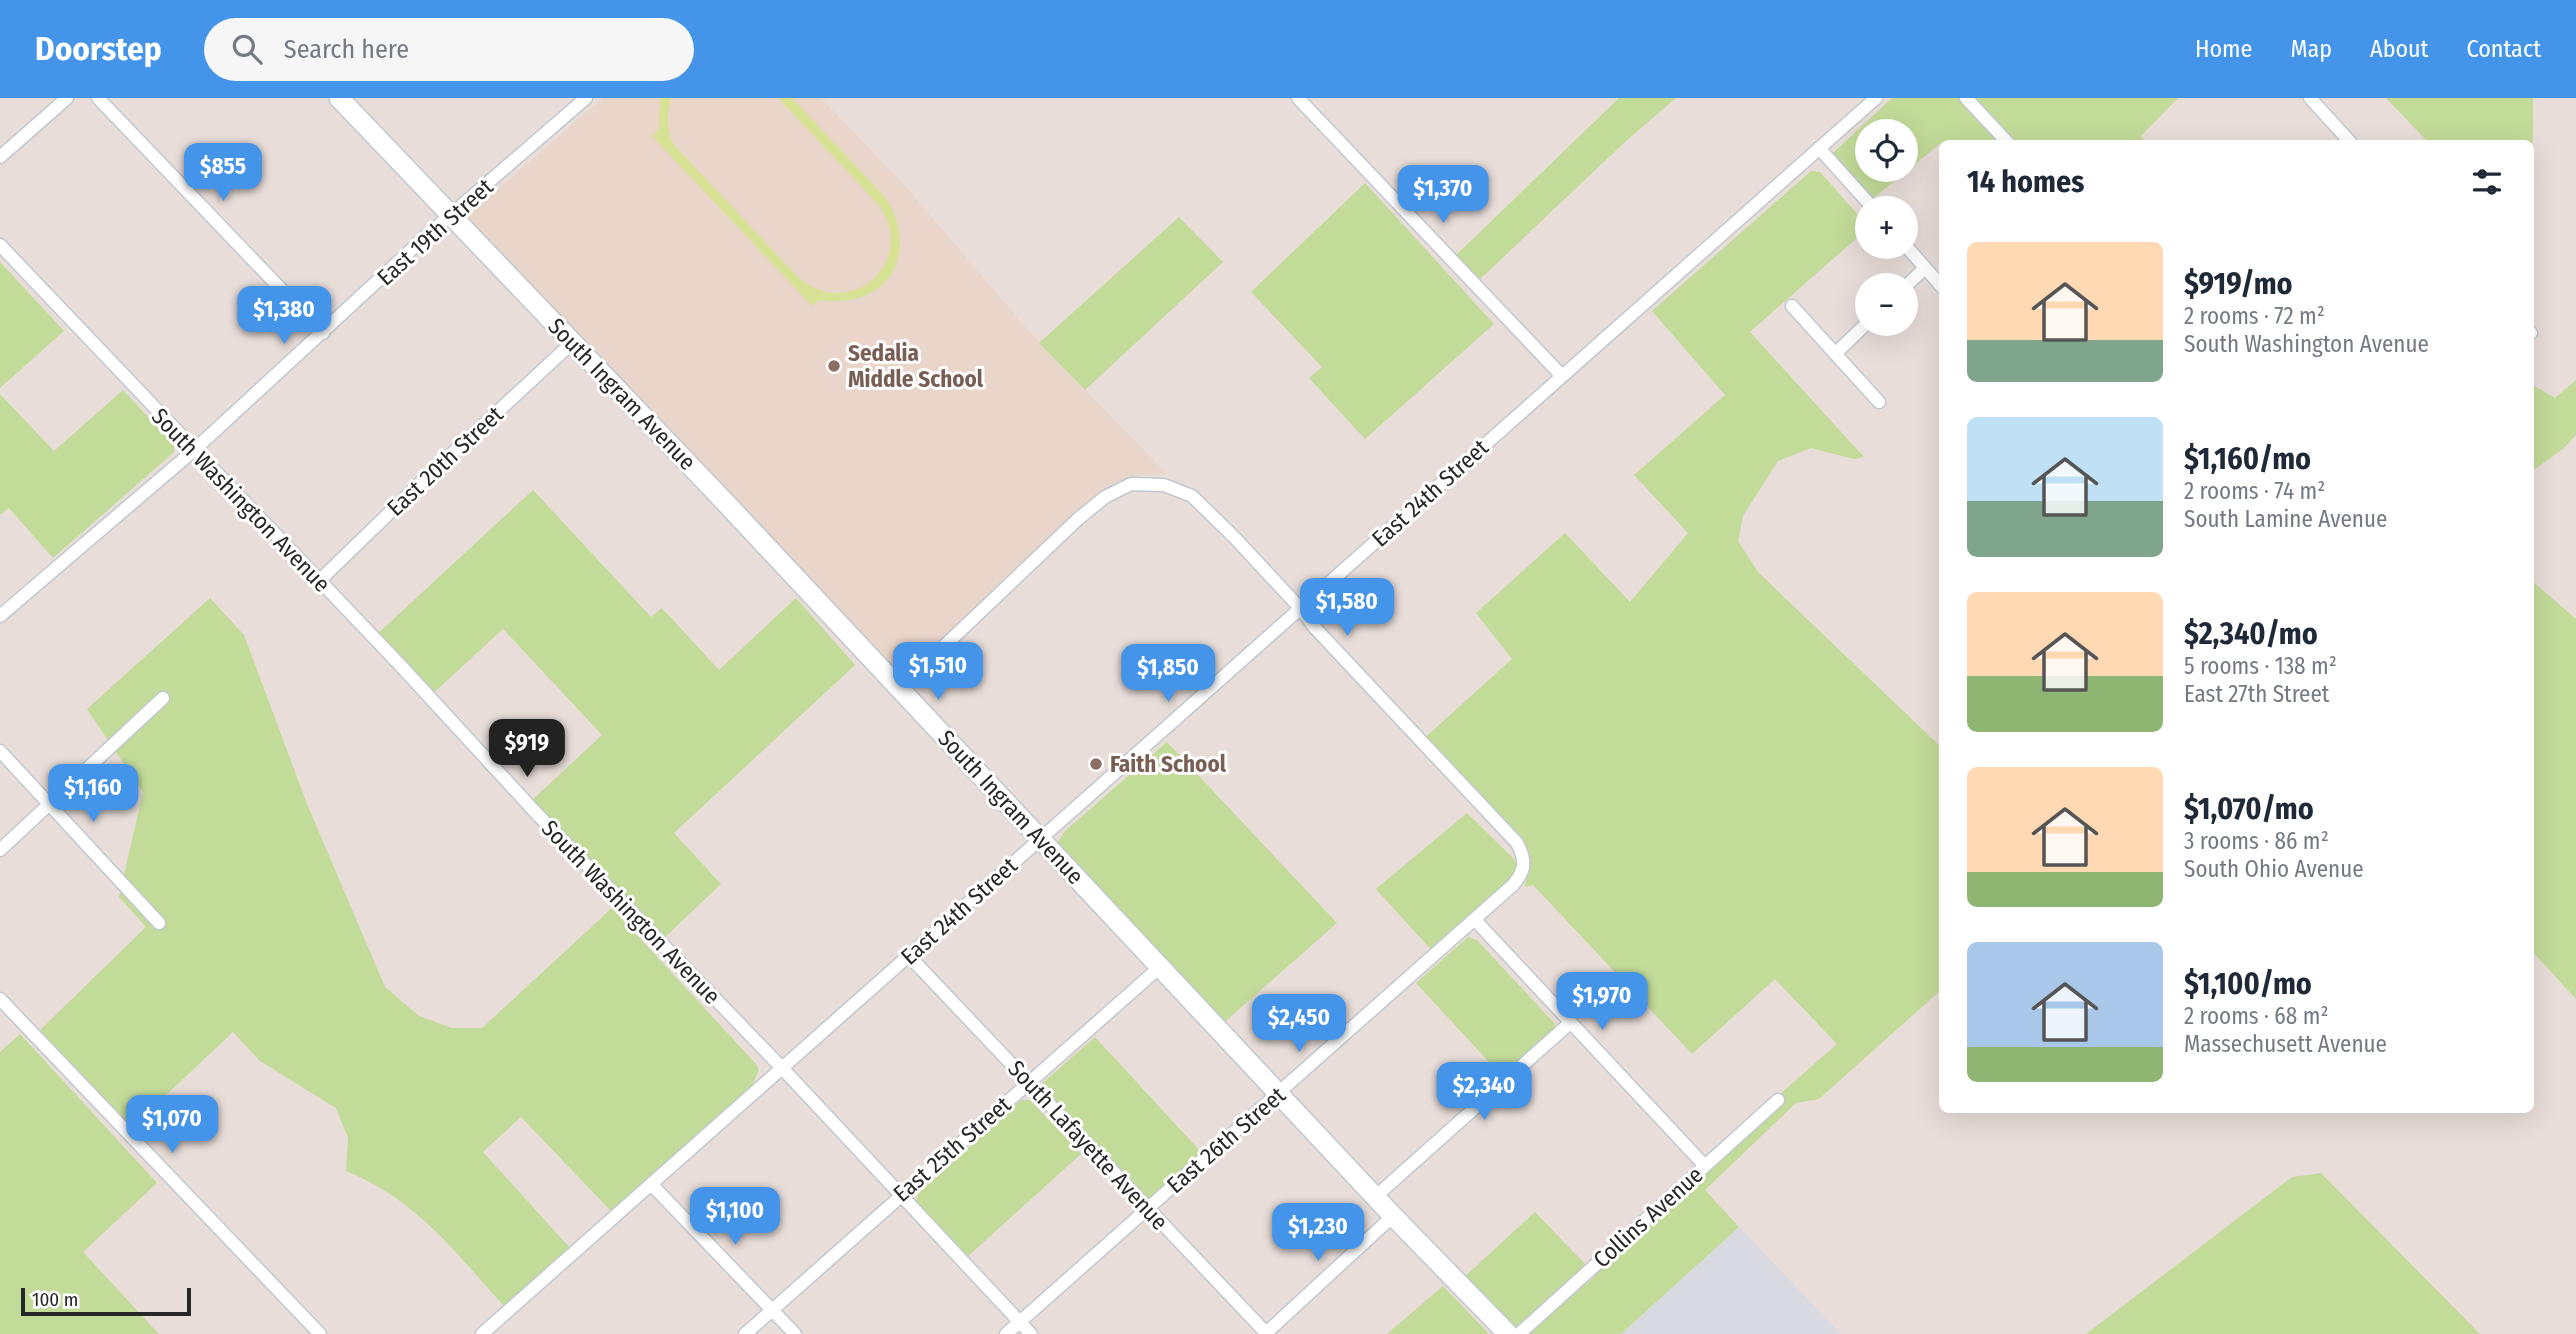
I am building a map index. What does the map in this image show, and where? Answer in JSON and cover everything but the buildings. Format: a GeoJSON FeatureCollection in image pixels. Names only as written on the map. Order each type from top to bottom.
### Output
{"type":"FeatureCollection","features":[{"type":"Feature","properties":{"kind":"main road","name":"South Ingram Avenue"},"geometry":{"type":"LineString","coordinates":[[339,98],[453,215],[1041,838],[1392,1216],[1508,1334]]}},
{"type":"Feature","properties":{"kind":"street"},"geometry":{"type":"LineString","coordinates":[[0,157],[67,98]]}},
{"type":"Feature","properties":{"kind":"street"},"geometry":{"type":"LineString","coordinates":[[98,98],[323,333]]}},
{"type":"Feature","properties":{"kind":"street"},"geometry":{"type":"LineString","coordinates":[[1298,98],[1562,376]]}},
{"type":"Feature","properties":{"kind":"street","name":"East 24th Street"},"geometry":{"type":"LineString","coordinates":[[482,1334],[1876,98]]}},
{"type":"Feature","properties":{"kind":"street"},"geometry":{"type":"LineString","coordinates":[[1966,98],[2005,140]]}},
{"type":"Feature","properties":{"kind":"street"},"geometry":{"type":"LineString","coordinates":[[2310,98],[2348,140]]}},
{"type":"Feature","properties":{"kind":"street","name":"East 19th Street"},"geometry":{"type":"LineString","coordinates":[[0,616],[194,451],[424,238],[583,99]]}},
{"type":"Feature","properties":{"kind":"street"},"geometry":{"type":"LineString","coordinates":[[1819,148],[1861,196]]}},
{"type":"Feature","properties":{"kind":"street","name":"South Washington Avenue"},"geometry":{"type":"LineString","coordinates":[[0,245],[1031,1334]]}},
{"type":"Feature","properties":{"kind":"street"},"geometry":{"type":"LineString","coordinates":[[1917,259],[1939,284]]}},
{"type":"Feature","properties":{"kind":"street"},"geometry":{"type":"LineString","coordinates":[[1918,275],[1925,268]]}},
{"type":"Feature","properties":{"kind":"street"},"geometry":{"type":"LineString","coordinates":[[1792,306],[1879,402]]}},
{"type":"Feature","properties":{"kind":"street"},"geometry":{"type":"LineString","coordinates":[[1835,354],[1855,335]]}},
{"type":"Feature","properties":{"kind":"street","name":"East 20th Street"},"geometry":{"type":"LineString","coordinates":[[319,581],[573,342]]}},
{"type":"Feature","properties":{"kind":"street","name":"East 26th Street"},"geometry":{"type":"LineString","coordinates":[[899,689],[1077,519],[1105,497],[1131,484],[1164,485],[1192,496],[1234,537],[1300,608],[1315,629],[1517,843],[1523,855],[1522,874],[1475,920],[1006,1334]]}},
{"type":"Feature","properties":{"kind":"street"},"geometry":{"type":"LineString","coordinates":[[0,850],[163,698]]}},
{"type":"Feature","properties":{"kind":"street"},"geometry":{"type":"LineString","coordinates":[[0,751],[51,803],[159,923]]}},
{"type":"Feature","properties":{"kind":"street"},"geometry":{"type":"LineString","coordinates":[[1475,920],[1705,1166]]}},
{"type":"Feature","properties":{"kind":"street","name":"South Lafayette Avenue"},"geometry":{"type":"LineString","coordinates":[[909,956],[1266,1334]]}},
{"type":"Feature","properties":{"kind":"street","name":"East 25th Street"},"geometry":{"type":"LineString","coordinates":[[745,1334],[900,1194],[1161,966]]}},
{"type":"Feature","properties":{"kind":"street"},"geometry":{"type":"LineString","coordinates":[[0,999],[320,1334]]}},
{"type":"Feature","properties":{"kind":"street"},"geometry":{"type":"LineString","coordinates":[[1375,1197],[1570,1023]]}},
{"type":"Feature","properties":{"kind":"street","name":"Collins Avenue"},"geometry":{"type":"LineString","coordinates":[[1518,1334],[1778,1100]]}},
{"type":"Feature","properties":{"kind":"street"},"geometry":{"type":"LineString","coordinates":[[651,1184],[796,1334]]}},
{"type":"Feature","properties":{"kind":"street"},"geometry":{"type":"LineString","coordinates":[[1266,1334],[1392,1216]]}},
{"type":"Feature","properties":{"kind":"shaded area","name":"Sedalia Middle School"},"geometry":{"type":"Polygon","coordinates":[[[603,98],[821,98],[905,186],[1039,343],[1167,474],[1140,475],[1109,485],[900,679],[466,217],[603,98]]]}},
{"type":"Feature","properties":{"kind":"shaded area"},"geometry":{"type":"Polygon","coordinates":[[[1739,1227],[1841,1334],[1621,1334],[1739,1227]]]}},
{"type":"Feature","properties":{"kind":"green space"},"geometry":{"type":"Polygon","coordinates":[[[660,98],[671,98],[668,122],[674,145],[797,276],[817,289],[837,293],[856,290],[872,280],[884,265],[890,246],[889,226],[878,204],[778,98],[792,98],[885,197],[896,218],[900,239],[898,258],[891,274],[880,287],[863,296],[843,301],[819,300],[812,306],[652,136],[659,129],[660,98]]]}},
{"type":"Feature","properties":{"kind":"green space"},"geometry":{"type":"Polygon","coordinates":[[[1619,98],[1676,98],[1626,141],[1476,283],[1452,259],[1619,98]]]}},
{"type":"Feature","properties":{"kind":"green space"},"geometry":{"type":"Polygon","coordinates":[[[1892,98],[2178,98],[2141,136],[2144,140],[1939,140],[1939,145],[1918,162],[1918,119],[1869,119],[1892,98]]]}},
{"type":"Feature","properties":{"kind":"green space"},"geometry":{"type":"Polygon","coordinates":[[[2386,98],[2533,98],[2533,140],[2426,140],[2386,98]]]}},
{"type":"Feature","properties":{"kind":"green space"},"geometry":{"type":"Polygon","coordinates":[[[1855,132],[1855,182],[1893,182],[1876,196],[1865,196],[1832,162],[1833,153],[1855,132]]]}},
{"type":"Feature","properties":{"kind":"green space"},"geometry":{"type":"Polygon","coordinates":[[[1811,171],[1820,172],[1855,211],[1855,240],[1750,332],[1864,457],[1854,459],[1811,448],[1778,461],[1743,516],[1738,541],[1758,572],[1939,745],[1939,992],[1819,1099],[1796,1103],[1705,1190],[1739,1227],[1621,1334],[1528,1334],[1594,1277],[1599,1267],[1763,1109],[1837,1044],[1775,979],[1692,1054],[1533,885],[1525,887],[1528,866],[1519,847],[1419,743],[1512,659],[1476,613],[1565,533],[1630,602],[1688,533],[1634,475],[1725,395],[1652,311],[1811,171]]]}},
{"type":"Feature","properties":{"kind":"green space"},"geometry":{"type":"Polygon","coordinates":[[[1365,183],[1494,324],[1365,439],[1309,378],[1322,367],[1251,292],[1365,183]]]}},
{"type":"Feature","properties":{"kind":"green space"},"geometry":{"type":"Polygon","coordinates":[[[1179,217],[1223,262],[1085,390],[1039,343],[1179,217]]]}},
{"type":"Feature","properties":{"kind":"green space"},"geometry":{"type":"Polygon","coordinates":[[[0,262],[64,331],[0,388],[0,262]]]}},
{"type":"Feature","properties":{"kind":"green space"},"geometry":{"type":"Polygon","coordinates":[[[2576,380],[2576,435],[2564,448],[2534,470],[2534,386],[2555,398],[2576,380]]]}},
{"type":"Feature","properties":{"kind":"green space"},"geometry":{"type":"Polygon","coordinates":[[[123,390],[174,445],[174,452],[53,558],[9,508],[0,515],[0,394],[54,451],[123,390]]]}},
{"type":"Feature","properties":{"kind":"green space"},"geometry":{"type":"Polygon","coordinates":[[[533,490],[651,617],[662,608],[719,670],[796,598],[855,665],[674,833],[721,884],[662,940],[530,802],[602,735],[503,629],[429,697],[374,637],[533,490]]]}},
{"type":"Feature","properties":{"kind":"green space"},"geometry":{"type":"Polygon","coordinates":[[[2534,582],[2576,619],[2576,999],[2534,953],[2534,582]]]}},
{"type":"Feature","properties":{"kind":"green space"},"geometry":{"type":"Polygon","coordinates":[[[210,598],[244,635],[307,804],[385,987],[419,1016],[452,1028],[482,1028],[612,908],[759,1070],[750,1090],[611,1211],[521,1117],[483,1152],[569,1247],[504,1306],[451,1247],[414,1212],[393,1196],[346,1171],[348,1138],[336,1108],[260,1061],[233,1032],[127,1132],[34,1036],[146,927],[119,897],[143,792],[87,709],[210,598]]]}},
{"type":"Feature","properties":{"kind":"green space"},"geometry":{"type":"Polygon","coordinates":[[[1167,742],[1337,923],[1219,1027],[1058,853],[1058,842],[1065,831],[1167,742]]]}},
{"type":"Feature","properties":{"kind":"green space"},"geometry":{"type":"Polygon","coordinates":[[[1467,813],[1514,859],[1519,871],[1513,884],[1434,953],[1376,889],[1467,813]]]}},
{"type":"Feature","properties":{"kind":"green space"},"geometry":{"type":"Polygon","coordinates":[[[1468,937],[1477,940],[1555,1024],[1554,1032],[1503,1077],[1416,983],[1468,937]]]}},
{"type":"Feature","properties":{"kind":"green space"},"geometry":{"type":"Polygon","coordinates":[[[20,1034],[157,1183],[83,1252],[159,1334],[0,1334],[0,1052],[20,1034]]]}},
{"type":"Feature","properties":{"kind":"green space"},"geometry":{"type":"Polygon","coordinates":[[[1095,1037],[1202,1153],[1145,1204],[1037,1088],[1095,1037]]]}},
{"type":"Feature","properties":{"kind":"green space"},"geometry":{"type":"Polygon","coordinates":[[[1021,1100],[1030,1100],[1081,1154],[965,1259],[916,1204],[918,1194],[1021,1100]]]}},
{"type":"Feature","properties":{"kind":"green space"},"geometry":{"type":"Polygon","coordinates":[[[2321,1173],[2480,1334],[2086,1334],[2292,1177],[2321,1173]]]}},
{"type":"Feature","properties":{"kind":"green space"},"geometry":{"type":"Polygon","coordinates":[[[1535,1212],[1587,1266],[1515,1329],[1460,1281],[1535,1212]]]}},
{"type":"Feature","properties":{"kind":"green space"},"geometry":{"type":"Polygon","coordinates":[[[1443,1286],[1489,1334],[1387,1334],[1443,1286]]]}},
{"type":"Feature","properties":{"kind":"place","name":"Sedalia Middle School"},"geometry":{"type":"Point","coordinates":[834,366]}},
{"type":"Feature","properties":{"kind":"place","name":"Faith School"},"geometry":{"type":"Point","coordinates":[1096,764]}}]}
